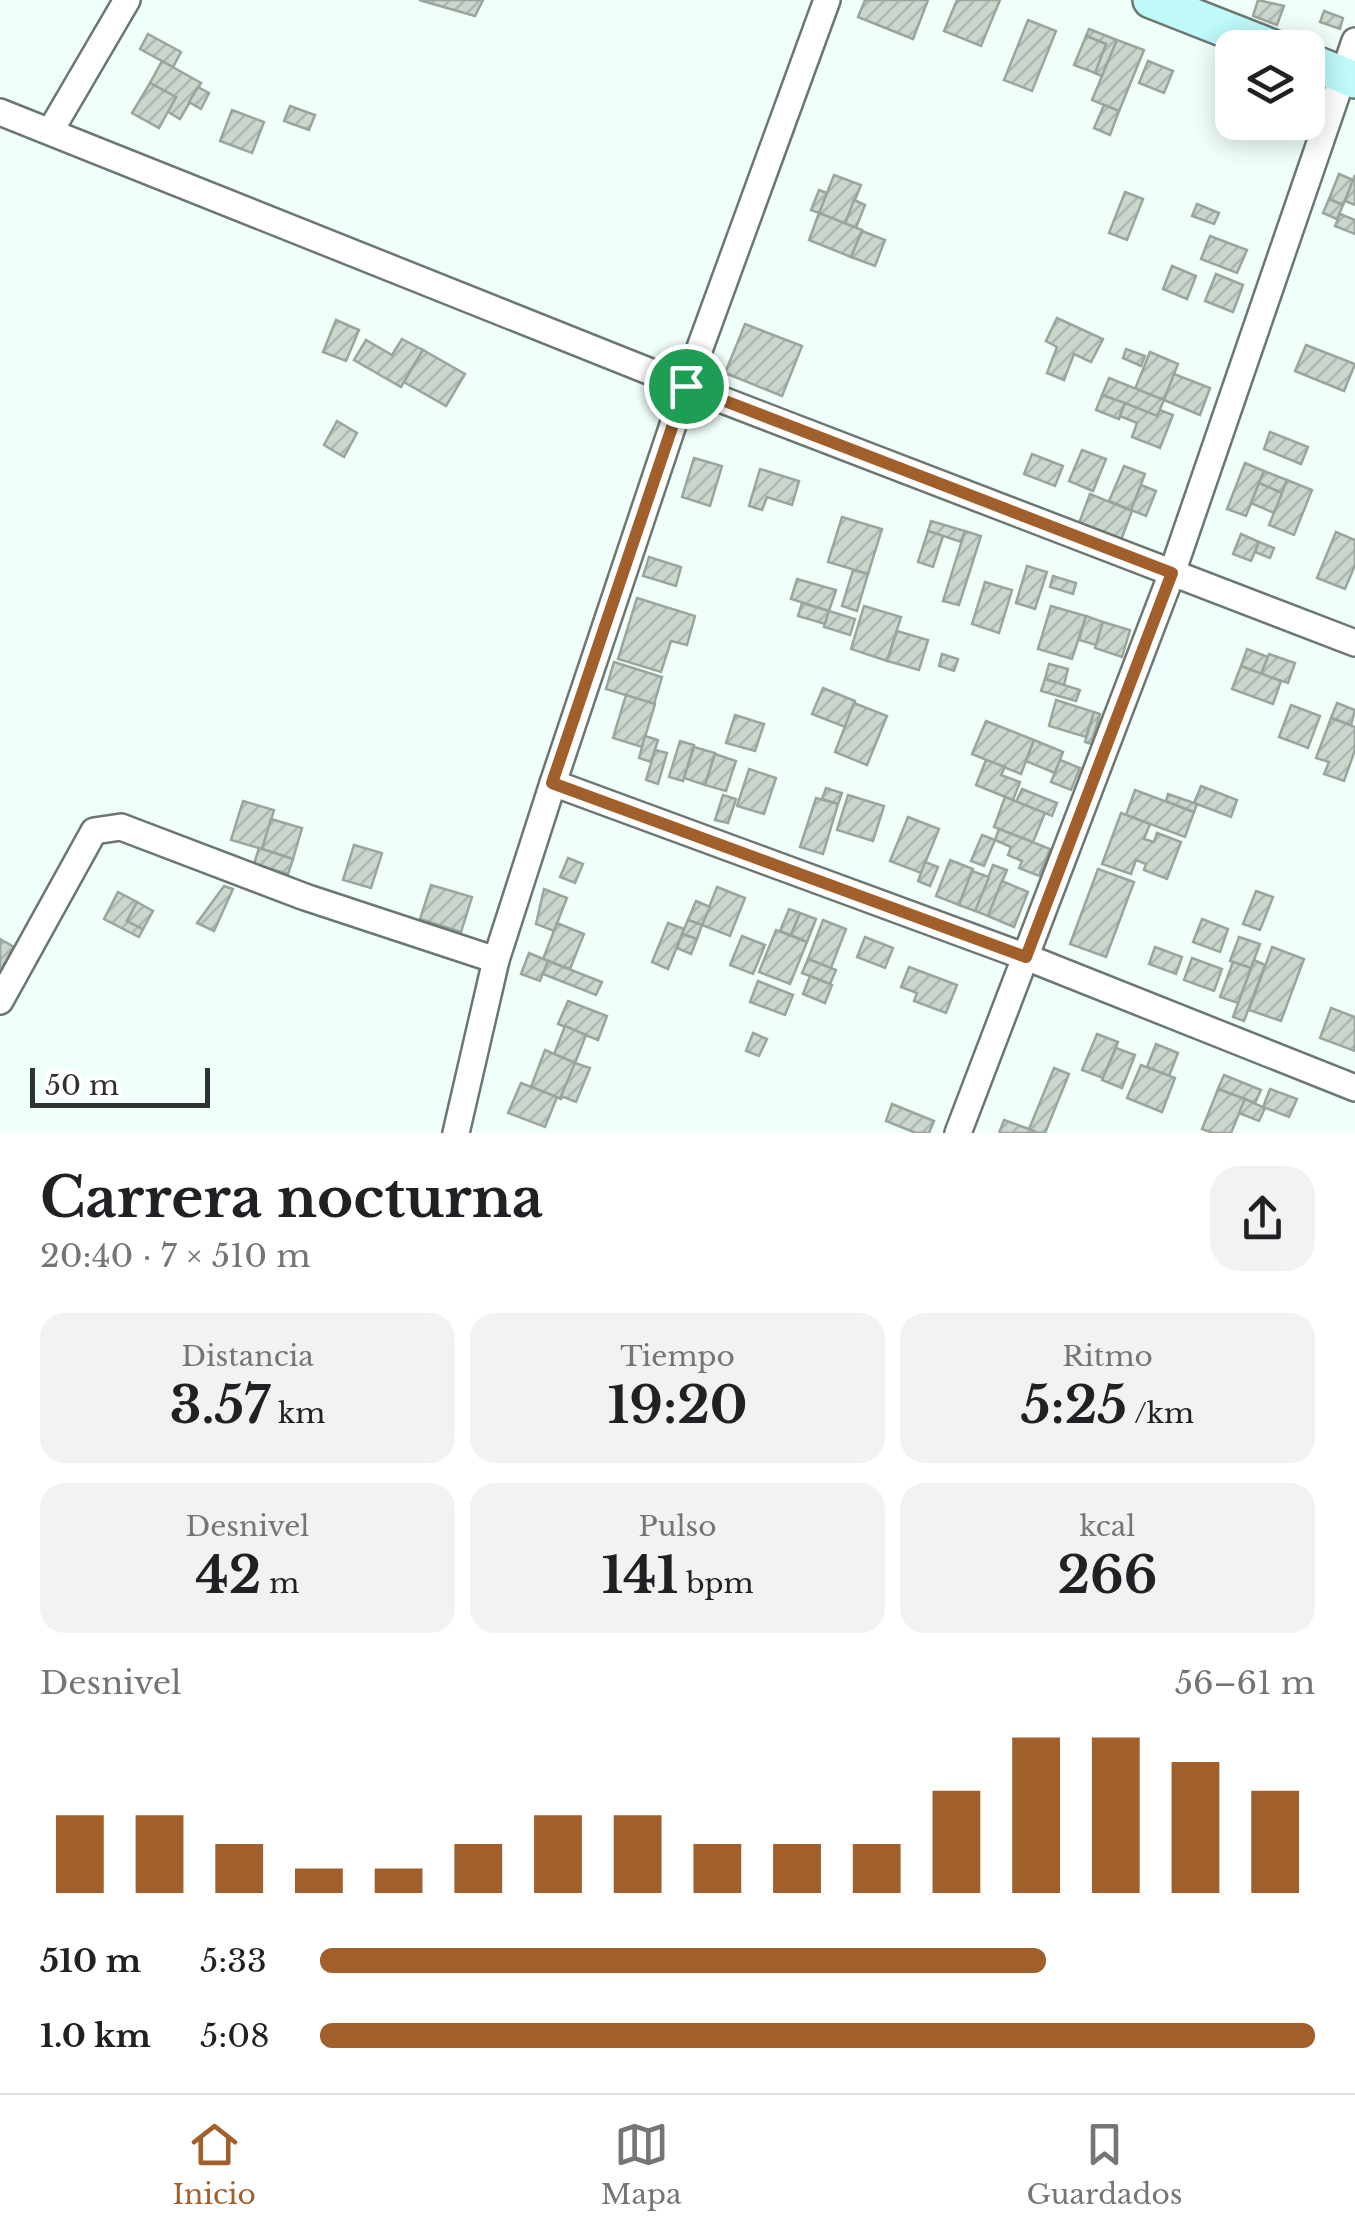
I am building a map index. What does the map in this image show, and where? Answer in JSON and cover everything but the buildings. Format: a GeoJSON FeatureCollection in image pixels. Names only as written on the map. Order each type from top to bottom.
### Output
{"type":"FeatureCollection","features":[{"type":"Feature","properties":{"kind":"main road"},"geometry":{"type":"LineString","coordinates":[[1151,0],[1227,30]]}},
{"type":"Feature","properties":{"kind":"main road"},"geometry":{"type":"LineString","coordinates":[[1325,68],[1349,77]]}},
{"type":"Feature","properties":{"kind":"street"},"geometry":{"type":"LineString","coordinates":[[51,130],[127,0]]}},
{"type":"Feature","properties":{"kind":"street"},"geometry":{"type":"LineString","coordinates":[[456,1133],[496,960],[552,783],[686,386],[827,0]]}},
{"type":"Feature","properties":{"kind":"street"},"geometry":{"type":"LineString","coordinates":[[958,1133],[1172,573],[1349,77],[1355,41]]}},
{"type":"Feature","properties":{"kind":"street"},"geometry":{"type":"LineString","coordinates":[[0,112],[686,386],[1355,643]]}},
{"type":"Feature","properties":{"kind":"street"},"geometry":{"type":"LineString","coordinates":[[552,783],[1026,957],[1355,1088]]}},
{"type":"Feature","properties":{"kind":"street"},"geometry":{"type":"LineString","coordinates":[[0,1000],[94,831],[107,827],[121,827],[306,898],[496,960]]}},
{"type":"Feature","properties":{"kind":"route"},"geometry":{"type":"LineString","coordinates":[[686,386],[1172,573],[1026,957],[552,783],[686,386]]}}]}
